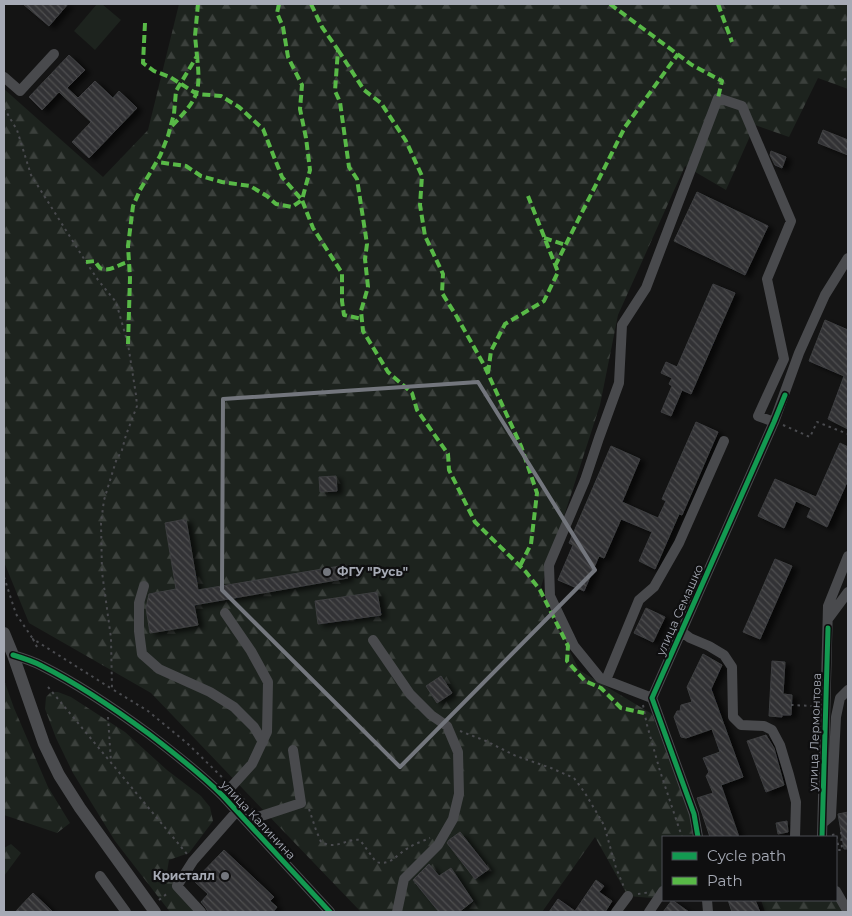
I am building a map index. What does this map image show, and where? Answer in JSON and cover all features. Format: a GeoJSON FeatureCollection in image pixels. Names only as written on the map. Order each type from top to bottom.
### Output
{"type":"FeatureCollection","features":[{"type":"Feature","properties":{"kind":"main road"},"geometry":{"type":"LineString","coordinates":[[4,633],[44,744],[59,775],[80,808],[153,909]]}},
{"type":"Feature","properties":{"kind":"street"},"geometry":{"type":"LineString","coordinates":[[4,77],[20,91],[54,54]]}},
{"type":"Feature","properties":{"kind":"street"},"geometry":{"type":"LineString","coordinates":[[698,836],[694,814],[648,697],[600,678],[574,646],[550,596],[549,565],[586,480],[599,438],[620,383],[622,325],[646,288],[718,98],[742,106],[791,221],[768,278],[784,360],[758,416],[774,422]]}},
{"type":"Feature","properties":{"kind":"street","name":"улица Семашко"},"geometry":{"type":"LineString","coordinates":[[648,697],[682,632],[774,422],[799,353],[825,295],[848,258]]}},
{"type":"Feature","properties":{"kind":"street"},"geometry":{"type":"LineString","coordinates":[[606,680],[639,600],[654,587],[680,543],[724,441]]}},
{"type":"Feature","properties":{"kind":"street","name":"улица Лермонтова"},"geometry":{"type":"LineString","coordinates":[[827,836],[823,823],[828,606],[848,556]]}},
{"type":"Feature","properties":{"kind":"street"},"geometry":{"type":"LineString","coordinates":[[144,586],[139,603],[139,631],[142,654],[159,669],[210,692],[234,707],[254,728],[263,742]]}},
{"type":"Feature","properties":{"kind":"street"},"geometry":{"type":"LineString","coordinates":[[828,623],[848,592]]}},
{"type":"Feature","properties":{"kind":"street"},"geometry":{"type":"LineString","coordinates":[[223,796],[252,764],[267,732],[268,682],[251,651],[225,613]]}},
{"type":"Feature","properties":{"kind":"street"},"geometry":{"type":"LineString","coordinates":[[682,632],[724,655],[732,667],[733,717],[741,725],[764,726],[772,730],[790,775],[796,802],[795,836]]}},
{"type":"Feature","properties":{"kind":"street"},"geometry":{"type":"LineString","coordinates":[[373,640],[410,694],[431,715],[447,726],[458,752],[459,794],[453,819],[438,845],[404,879],[397,912]]}},
{"type":"Feature","properties":{"kind":"street","name":"улица Калинина"},"geometry":{"type":"LineString","coordinates":[[13,655],[42,665],[85,689],[122,714],[210,783],[330,912]]}},
{"type":"Feature","properties":{"kind":"street"},"geometry":{"type":"LineString","coordinates":[[823,823],[831,816],[836,717],[840,698],[848,690]]}},
{"type":"Feature","properties":{"kind":"street"},"geometry":{"type":"LineString","coordinates":[[246,821],[301,803],[293,750]]}},
{"type":"Feature","properties":{"kind":"street"},"geometry":{"type":"LineString","coordinates":[[201,912],[177,886],[193,861],[237,811]]}},
{"type":"Feature","properties":{"kind":"street"},"geometry":{"type":"LineString","coordinates":[[100,876],[126,912]]}},
{"type":"Feature","properties":{"kind":"street"},"geometry":{"type":"LineString","coordinates":[[649,912],[659,891]]}},
{"type":"Feature","properties":{"kind":"street"},"geometry":{"type":"LineString","coordinates":[[837,893],[848,912]]}},
{"type":"Feature","properties":{"kind":"street"},"geometry":{"type":"LineString","coordinates":[[616,912],[628,896]]}},
{"type":"Feature","properties":{"kind":"path"},"geometry":{"type":"LineString","coordinates":[[844,80],[848,76]]}},
{"type":"Feature","properties":{"kind":"path"},"geometry":{"type":"LineString","coordinates":[[4,108],[17,130],[31,175],[98,280],[116,302],[128,344],[137,406],[122,450],[116,461],[104,500],[100,523],[102,572],[111,638],[112,689]]}},
{"type":"Feature","properties":{"kind":"path"},"geometry":{"type":"LineString","coordinates":[[774,422],[810,437],[817,422],[848,434]]}},
{"type":"Feature","properties":{"kind":"path"},"geometry":{"type":"LineString","coordinates":[[4,577],[16,614],[37,647]]}},
{"type":"Feature","properties":{"kind":"path"},"geometry":{"type":"LineString","coordinates":[[33,639],[154,717],[188,744],[232,786],[295,858]]}},
{"type":"Feature","properties":{"kind":"path"},"geometry":{"type":"LineString","coordinates":[[48,687],[193,861]]}},
{"type":"Feature","properties":{"kind":"path"},"geometry":{"type":"LineString","coordinates":[[648,697],[643,706],[647,725],[682,836]]}},
{"type":"Feature","properties":{"kind":"path"},"geometry":{"type":"LineString","coordinates":[[791,705],[807,706]]}},
{"type":"Feature","properties":{"kind":"path"},"geometry":{"type":"LineString","coordinates":[[108,715],[111,762]]}},
{"type":"Feature","properties":{"kind":"path"},"geometry":{"type":"LineString","coordinates":[[447,726],[486,741],[516,756],[574,778],[604,825],[616,868],[628,896],[659,891]]}},
{"type":"Feature","properties":{"kind":"path"},"geometry":{"type":"LineString","coordinates":[[301,803],[308,803],[321,842],[330,845],[354,838],[360,840],[376,862],[381,864],[390,862],[408,847],[430,838]]}},
{"type":"Feature","properties":{"kind":"path"},"geometry":{"type":"LineString","coordinates":[[837,839],[839,850],[842,850],[841,830]]}},
{"type":"Feature","properties":{"kind":"path"},"geometry":{"type":"LineString","coordinates":[[153,909],[177,886]]}},
{"type":"Feature","properties":{"kind":"highlighted area"},"geometry":{"type":"Polygon","coordinates":[[[478,382],[595,570],[400,767],[222,590],[223,399],[478,382]]]}},
{"type":"Feature","properties":{"kind":"green space"},"geometry":{"type":"Polygon","coordinates":[[[97,4],[102,4],[121,20],[95,50],[74,31],[97,4]]]}},
{"type":"Feature","properties":{"kind":"green space"},"geometry":{"type":"Polygon","coordinates":[[[179,4],[848,4],[848,89],[818,78],[789,137],[755,125],[726,190],[685,166],[618,315],[600,405],[540,590],[579,670],[652,714],[691,817],[693,836],[662,836],[662,899],[628,896],[595,837],[542,912],[361,912],[151,693],[29,623],[4,562],[4,89],[103,177],[148,130],[179,4]]]}},
{"type":"Feature","properties":{"kind":"green space"},"geometry":{"type":"Polygon","coordinates":[[[4,680],[48,787],[70,823],[57,833],[4,815],[4,680]]]}},
{"type":"Feature","properties":{"kind":"green space"},"geometry":{"type":"Polygon","coordinates":[[[51,692],[58,692],[71,697],[125,732],[167,770],[201,796],[210,807],[213,821],[189,853],[169,860],[167,872],[196,912],[170,912],[115,841],[73,773],[56,738],[45,709],[46,697],[51,692]]]}},
{"type":"Feature","properties":{"kind":"green space"},"geometry":{"type":"Polygon","coordinates":[[[11,844],[21,853],[4,876],[4,848],[11,844]]]}},
{"type":"Feature","properties":{"kind":"green space"},"geometry":{"type":"Polygon","coordinates":[[[761,901],[836,901],[842,912],[765,912],[761,901]]]}},
{"type":"Feature","properties":{"kind":"building"},"geometry":{"type":"Polygon","coordinates":[[[23,4],[68,4],[49,26],[23,4]]]}},
{"type":"Feature","properties":{"kind":"building"},"geometry":{"type":"Polygon","coordinates":[[[69,55],[85,70],[67,88],[78,98],[95,81],[113,98],[119,91],[137,108],[89,158],[72,142],[91,122],[59,92],[42,110],[29,97],[69,55]]]}},
{"type":"Feature","properties":{"kind":"building"},"geometry":{"type":"Polygon","coordinates":[[[823,130],[848,140],[848,155],[818,143],[823,130]]]}},
{"type":"Feature","properties":{"kind":"building"},"geometry":{"type":"Polygon","coordinates":[[[771,151],[786,157],[782,168],[775,165],[770,155],[771,151]]]}},
{"type":"Feature","properties":{"kind":"building"},"geometry":{"type":"Polygon","coordinates":[[[697,192],[768,226],[745,275],[674,241],[697,192]]]}},
{"type":"Feature","properties":{"kind":"building"},"geometry":{"type":"Polygon","coordinates":[[[713,284],[735,293],[691,394],[682,390],[671,416],[661,412],[672,386],[669,384],[672,378],[661,373],[666,362],[677,367],[713,284]]]}},
{"type":"Feature","properties":{"kind":"building"},"geometry":{"type":"Polygon","coordinates":[[[825,320],[848,330],[848,429],[828,419],[844,376],[809,361],[825,320]]]}},
{"type":"Feature","properties":{"kind":"building"},"geometry":{"type":"Polygon","coordinates":[[[696,422],[718,432],[682,515],[679,514],[655,569],[639,561],[652,532],[621,519],[604,558],[599,556],[584,591],[558,580],[573,545],[569,543],[611,446],[640,459],[622,502],[658,518],[666,501],[662,499],[696,422]]]}},
{"type":"Feature","properties":{"kind":"building"},"geometry":{"type":"Polygon","coordinates":[[[840,443],[848,447],[848,480],[827,527],[807,517],[811,508],[796,501],[784,528],[758,516],[775,479],[816,497],[840,443]]]}},
{"type":"Feature","properties":{"kind":"building"},"geometry":{"type":"Polygon","coordinates":[[[336,476],[337,491],[320,492],[319,477],[336,476]]]}},
{"type":"Feature","properties":{"kind":"building","name":"ФГУ \"Русь\""},"geometry":{"type":"Polygon","coordinates":[[[186,519],[198,590],[346,565],[348,578],[194,605],[198,625],[150,633],[146,608],[149,594],[176,589],[165,523],[186,519]]]}},
{"type":"Feature","properties":{"kind":"building"},"geometry":{"type":"Polygon","coordinates":[[[775,559],[792,566],[760,639],[743,632],[775,559]]]}},
{"type":"Feature","properties":{"kind":"building"},"geometry":{"type":"Polygon","coordinates":[[[377,592],[381,615],[318,624],[315,601],[377,592]]]}},
{"type":"Feature","properties":{"kind":"building"},"geometry":{"type":"Polygon","coordinates":[[[646,608],[665,617],[653,642],[634,633],[646,608]]]}},
{"type":"Feature","properties":{"kind":"building"},"geometry":{"type":"Polygon","coordinates":[[[703,654],[722,665],[711,689],[743,777],[721,785],[739,836],[710,836],[697,798],[713,793],[706,776],[709,772],[703,758],[720,752],[712,729],[686,738],[681,737],[674,717],[677,711],[680,711],[681,705],[692,702],[687,687],[703,654]]]}},
{"type":"Feature","properties":{"kind":"building"},"geometry":{"type":"Polygon","coordinates":[[[772,661],[785,662],[783,694],[792,695],[791,715],[782,715],[782,717],[769,716],[772,661]]]}},
{"type":"Feature","properties":{"kind":"building"},"geometry":{"type":"Polygon","coordinates":[[[441,676],[452,693],[437,703],[426,686],[441,676]]]}},
{"type":"Feature","properties":{"kind":"building"},"geometry":{"type":"Polygon","coordinates":[[[766,735],[774,748],[784,785],[766,792],[747,741],[766,735]]]}},
{"type":"Feature","properties":{"kind":"building"},"geometry":{"type":"Polygon","coordinates":[[[848,812],[848,849],[844,849],[838,814],[848,812]]]}},
{"type":"Feature","properties":{"kind":"building"},"geometry":{"type":"Polygon","coordinates":[[[787,821],[788,832],[778,834],[776,823],[787,821]]]}},
{"type":"Feature","properties":{"kind":"building"},"geometry":{"type":"Polygon","coordinates":[[[460,832],[489,869],[475,879],[447,843],[460,832]]]}},
{"type":"Feature","properties":{"kind":"building","name":"Кристалл"},"geometry":{"type":"Polygon","coordinates":[[[224,850],[274,897],[270,901],[277,907],[273,912],[208,912],[201,902],[208,894],[194,881],[224,850]]]}},
{"type":"Feature","properties":{"kind":"building"},"geometry":{"type":"Polygon","coordinates":[[[429,864],[439,876],[451,868],[473,901],[459,912],[439,912],[413,880],[429,864]]]}},
{"type":"Feature","properties":{"kind":"building"},"geometry":{"type":"Polygon","coordinates":[[[596,880],[604,886],[599,892],[612,901],[605,912],[549,912],[558,899],[575,911],[596,880]]]}},
{"type":"Feature","properties":{"kind":"building"},"geometry":{"type":"Polygon","coordinates":[[[33,893],[53,912],[15,912],[33,893]]]}},
{"type":"Feature","properties":{"kind":"building"},"geometry":{"type":"Polygon","coordinates":[[[671,901],[673,901],[689,912],[663,912],[671,901]]]}},
{"type":"Feature","properties":{"kind":"building"},"geometry":{"type":"Polygon","coordinates":[[[728,901],[755,901],[760,912],[732,912],[728,901]]]}},
{"type":"Feature","properties":{"kind":"marked path"},"geometry":{"type":"LineString","coordinates":[[128,344],[130,278],[128,246],[133,206],[160,156],[168,136],[174,114],[176,91],[197,56],[195,36],[198,4]]}},
{"type":"Feature","properties":{"kind":"marked path"},"geometry":{"type":"LineString","coordinates":[[279,4],[277,13],[283,27],[288,57],[302,85],[300,109],[310,170],[302,200],[313,228],[342,273],[344,315],[362,319]]}},
{"type":"Feature","properties":{"kind":"marked path"},"geometry":{"type":"LineString","coordinates":[[311,4],[322,27],[338,50],[335,91],[340,102],[349,167],[357,179],[367,244],[365,259],[368,287],[361,311],[363,331],[388,372],[412,393],[417,410],[448,454],[449,470],[475,522],[526,572],[540,590],[568,646],[567,661],[585,681],[601,688],[621,708],[644,713]]}},
{"type":"Feature","properties":{"kind":"marked path"},"geometry":{"type":"LineString","coordinates":[[610,4],[692,65],[722,81],[718,98]]}},
{"type":"Feature","properties":{"kind":"marked path"},"geometry":{"type":"LineString","coordinates":[[718,4],[732,42]]}},
{"type":"Feature","properties":{"kind":"marked path"},"geometry":{"type":"LineString","coordinates":[[145,23],[143,63],[197,94],[221,96],[239,107],[263,129],[282,177],[302,200],[292,207],[276,204],[250,186],[222,182],[201,176],[186,166],[157,162]]}},
{"type":"Feature","properties":{"kind":"marked path"},"geometry":{"type":"LineString","coordinates":[[338,50],[364,90],[381,103],[406,141],[422,176],[420,205],[425,236],[443,274],[442,293],[484,365],[521,446],[537,493],[531,544],[520,566]]}},
{"type":"Feature","properties":{"kind":"marked path"},"geometry":{"type":"LineString","coordinates":[[555,266],[625,127],[678,54]]}},
{"type":"Feature","properties":{"kind":"marked path"},"geometry":{"type":"LineString","coordinates":[[172,126],[196,95],[198,87],[197,56]]}},
{"type":"Feature","properties":{"kind":"marked path"},"geometry":{"type":"LineString","coordinates":[[488,373],[491,351],[505,324],[544,301],[558,272],[528,196]]}},
{"type":"Feature","properties":{"kind":"marked path"},"geometry":{"type":"LineString","coordinates":[[544,238],[566,245]]}},
{"type":"Feature","properties":{"kind":"marked path"},"geometry":{"type":"LineString","coordinates":[[86,262],[95,261],[100,268],[104,269],[111,269],[129,262]]}},
{"type":"Feature","properties":{"kind":"cycle path"},"geometry":{"type":"LineString","coordinates":[[698,836],[694,814],[652,698],[785,395]]}},
{"type":"Feature","properties":{"kind":"cycle path"},"geometry":{"type":"LineString","coordinates":[[822,836],[828,628]]}},
{"type":"Feature","properties":{"kind":"cycle path"},"geometry":{"type":"LineString","coordinates":[[13,655],[39,664],[84,689],[158,741],[187,764],[223,796],[330,912]]}},
{"type":"Feature","properties":{"kind":"place","name":"ФГУ \"Русь\""},"geometry":{"type":"Point","coordinates":[327,572]}},
{"type":"Feature","properties":{"kind":"place","name":"Кристалл"},"geometry":{"type":"Point","coordinates":[225,876]}}]}
